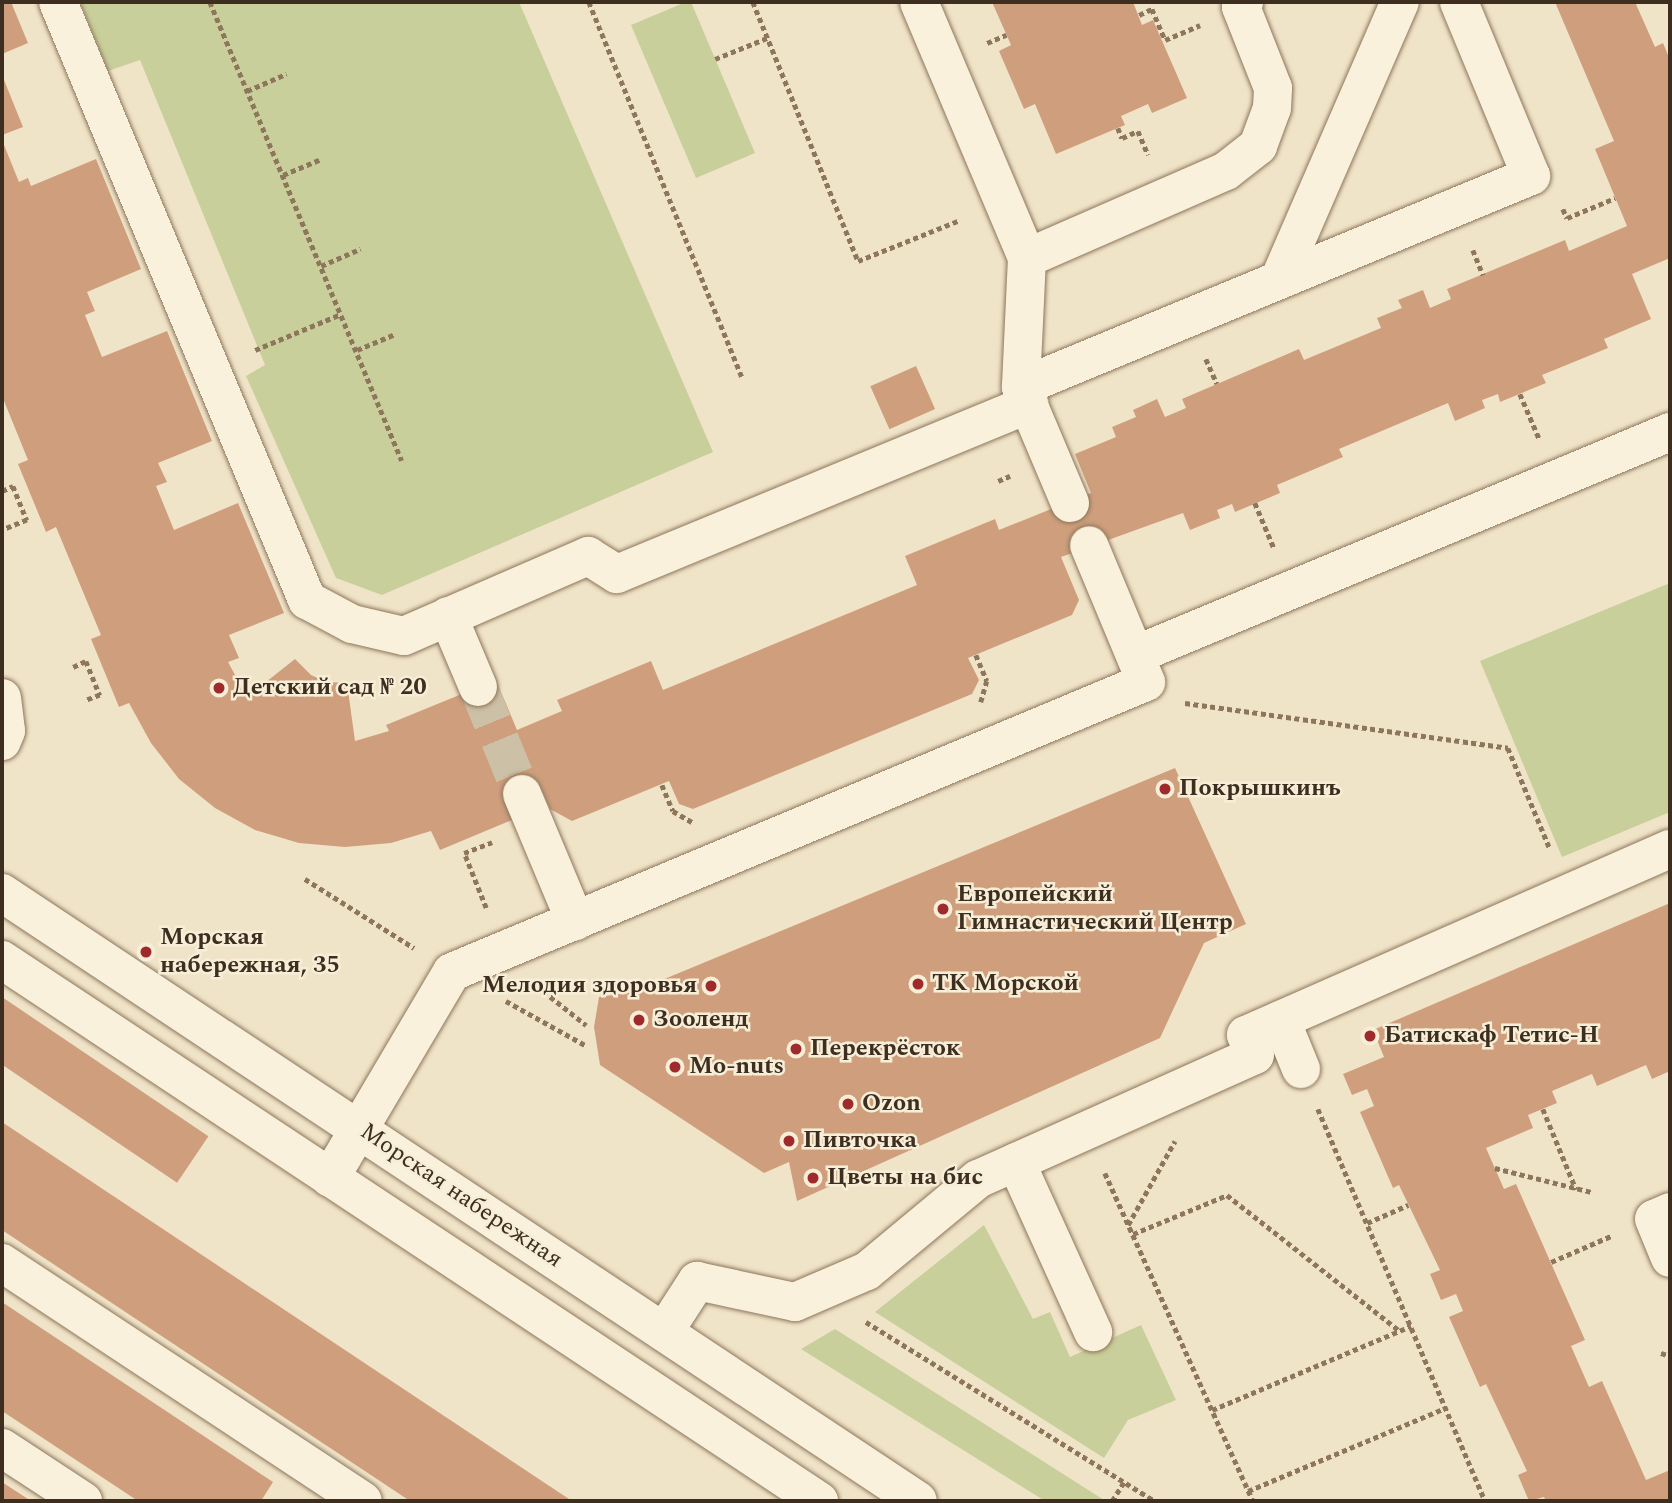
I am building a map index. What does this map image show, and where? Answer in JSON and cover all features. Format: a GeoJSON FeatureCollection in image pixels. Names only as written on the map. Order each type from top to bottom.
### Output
{"type":"FeatureCollection","features":[{"type":"Feature","properties":{"kind":"street"},"geometry":{"type":"LineString","coordinates":[[58,2],[307,600],[352,624],[404,636],[588,556],[617,574],[1279,280],[1531,176],[1458,2]]}},
{"type":"Feature","properties":{"kind":"street"},"geometry":{"type":"LineString","coordinates":[[919,2],[1027,258],[1025,395],[1070,503]]}},
{"type":"Feature","properties":{"kind":"street"},"geometry":{"type":"LineString","coordinates":[[1279,280],[1400,2]]}},
{"type":"Feature","properties":{"kind":"street"},"geometry":{"type":"LineString","coordinates":[[1027,258],[1226,171],[1258,146],[1272,108],[1273,88],[1242,4]]}},
{"type":"Feature","properties":{"kind":"street"},"geometry":{"type":"LineString","coordinates":[[1135,655],[1670,432]]}},
{"type":"Feature","properties":{"kind":"street"},"geometry":{"type":"LineString","coordinates":[[330,1178],[452,972],[1146,682],[1089,545]]}},
{"type":"Feature","properties":{"kind":"street"},"geometry":{"type":"LineString","coordinates":[[449,617],[478,687]]}},
{"type":"Feature","properties":{"kind":"street"},"geometry":{"type":"LineString","coordinates":[[2,698],[6,731],[2,741]]}},
{"type":"Feature","properties":{"kind":"street"},"geometry":{"type":"LineString","coordinates":[[522,794],[575,921]]}},
{"type":"Feature","properties":{"kind":"street"},"geometry":{"type":"LineString","coordinates":[[664,1332],[697,1281],[795,1302],[867,1271],[978,1179],[1255,1055],[1246,1035],[1569,891],[1670,849]]}},
{"type":"Feature","properties":{"kind":"street","name":"Морская набережная"},"geometry":{"type":"LineString","coordinates":[[2,893],[918,1501]]}},
{"type":"Feature","properties":{"kind":"street"},"geometry":{"type":"LineString","coordinates":[[2,960],[819,1501]]}},
{"type":"Feature","properties":{"kind":"street"},"geometry":{"type":"LineString","coordinates":[[1280,1020],[1301,1069]]}},
{"type":"Feature","properties":{"kind":"street"},"geometry":{"type":"LineString","coordinates":[[1016,1162],[1093,1332]]}},
{"type":"Feature","properties":{"kind":"street"},"geometry":{"type":"LineString","coordinates":[[1662,1215],[1670,1258]]}},
{"type":"Feature","properties":{"kind":"street"},"geometry":{"type":"LineString","coordinates":[[2,1263],[363,1501]]}},
{"type":"Feature","properties":{"kind":"street"},"geometry":{"type":"LineString","coordinates":[[2,1448],[83,1501]]}},
{"type":"Feature","properties":{"kind":"path"},"geometry":{"type":"LineString","coordinates":[[210,2],[402,460]]}},
{"type":"Feature","properties":{"kind":"path"},"geometry":{"type":"LineString","coordinates":[[589,2],[743,377]]}},
{"type":"Feature","properties":{"kind":"path"},"geometry":{"type":"LineString","coordinates":[[753,2],[858,261],[1003,202]]}},
{"type":"Feature","properties":{"kind":"path"},"geometry":{"type":"LineString","coordinates":[[1139,15],[1152,9],[1165,40],[1242,4]]}},
{"type":"Feature","properties":{"kind":"path"},"geometry":{"type":"LineString","coordinates":[[715,59],[767,38]]}},
{"type":"Feature","properties":{"kind":"path"},"geometry":{"type":"LineString","coordinates":[[247,91],[286,74]]}},
{"type":"Feature","properties":{"kind":"path"},"geometry":{"type":"LineString","coordinates":[[1136,160],[1160,150]]}},
{"type":"Feature","properties":{"kind":"path"},"geometry":{"type":"LineString","coordinates":[[283,175],[321,159]]}},
{"type":"Feature","properties":{"kind":"path"},"geometry":{"type":"LineString","coordinates":[[1557,196],[1567,218],[1615,198]]}},
{"type":"Feature","properties":{"kind":"path"},"geometry":{"type":"LineString","coordinates":[[321,265],[360,249]]}},
{"type":"Feature","properties":{"kind":"path"},"geometry":{"type":"LineString","coordinates":[[210,369],[341,314]]}},
{"type":"Feature","properties":{"kind":"path"},"geometry":{"type":"LineString","coordinates":[[357,350],[395,334]]}},
{"type":"Feature","properties":{"kind":"path"},"geometry":{"type":"LineString","coordinates":[[2,491],[13,486],[27,520],[2,530]]}},
{"type":"Feature","properties":{"kind":"path"},"geometry":{"type":"LineString","coordinates":[[976,655],[987,681],[979,698]]}},
{"type":"Feature","properties":{"kind":"path"},"geometry":{"type":"LineString","coordinates":[[73,667],[86,661],[100,695],[86,700]]}},
{"type":"Feature","properties":{"kind":"path"},"geometry":{"type":"LineString","coordinates":[[1185,703],[1508,748],[1569,891]]}},
{"type":"Feature","properties":{"kind":"path"},"geometry":{"type":"LineString","coordinates":[[662,785],[673,811],[690,817]]}},
{"type":"Feature","properties":{"kind":"path"},"geometry":{"type":"LineString","coordinates":[[468,864],[464,853],[481,847]]}},
{"type":"Feature","properties":{"kind":"path"},"geometry":{"type":"LineString","coordinates":[[1128,1224],[1173,1151],[1181,1088]]}},
{"type":"Feature","properties":{"kind":"path"},"geometry":{"type":"LineString","coordinates":[[1543,1109],[1576,1189]]}},
{"type":"Feature","properties":{"kind":"path"},"geometry":{"type":"LineString","coordinates":[[1326,1127],[1485,1501]]}},
{"type":"Feature","properties":{"kind":"path"},"geometry":{"type":"LineString","coordinates":[[1086,1131],[1253,1501]]}},
{"type":"Feature","properties":{"kind":"path"},"geometry":{"type":"LineString","coordinates":[[1495,1168],[1591,1192]]}},
{"type":"Feature","properties":{"kind":"path"},"geometry":{"type":"LineString","coordinates":[[1133,1234],[1227,1195],[1400,1331]]}},
{"type":"Feature","properties":{"kind":"path"},"geometry":{"type":"LineString","coordinates":[[1367,1223],[1408,1205]]}},
{"type":"Feature","properties":{"kind":"path"},"geometry":{"type":"LineString","coordinates":[[1550,1262],[1662,1215]]}},
{"type":"Feature","properties":{"kind":"path"},"geometry":{"type":"LineString","coordinates":[[818,1292],[1155,1501]]}},
{"type":"Feature","properties":{"kind":"path"},"geometry":{"type":"LineString","coordinates":[[1212,1410],[1410,1326]]}},
{"type":"Feature","properties":{"kind":"path"},"geometry":{"type":"LineString","coordinates":[[1661,1353],[1670,1356]]}},
{"type":"Feature","properties":{"kind":"path"},"geometry":{"type":"LineString","coordinates":[[1248,1491],[1445,1408]]}},
{"type":"Feature","properties":{"kind":"path"},"geometry":{"type":"LineString","coordinates":[[1112,1501],[1124,1482]]}},
{"type":"Feature","properties":{"kind":"green space"},"geometry":{"type":"Polygon","coordinates":[[[80,2],[519,2],[713,452],[382,595],[336,578],[246,376],[265,365],[140,60],[108,71],[80,2]]]}},
{"type":"Feature","properties":{"kind":"green space"},"geometry":{"type":"Polygon","coordinates":[[[691,2],[755,153],[696,178],[631,25],[691,2]]]}},
{"type":"Feature","properties":{"kind":"green space"},"geometry":{"type":"Polygon","coordinates":[[[1670,583],[1670,812],[1562,857],[1480,661],[1670,583]]]}},
{"type":"Feature","properties":{"kind":"green space"},"geometry":{"type":"Polygon","coordinates":[[[984,1225],[1033,1319],[1050,1312],[1070,1357],[1141,1325],[1176,1400],[1128,1420],[1104,1458],[875,1312],[984,1225]]]}},
{"type":"Feature","properties":{"kind":"green space"},"geometry":{"type":"Polygon","coordinates":[[[835,1329],[1104,1500],[1045,1501],[801,1349],[835,1329]]]}},
{"type":"Feature","properties":{"kind":"building"},"geometry":{"type":"Polygon","coordinates":[[[2,2],[11,2],[28,43],[2,54],[2,2]]]}},
{"type":"Feature","properties":{"kind":"building"},"geometry":{"type":"Polygon","coordinates":[[[992,2],[1133,2],[1142,25],[1153,20],[1187,98],[1152,113],[1148,104],[1121,116],[1125,125],[1056,154],[1035,104],[1024,109],[999,51],[1011,45],[992,2]]]}},
{"type":"Feature","properties":{"kind":"building"},"geometry":{"type":"Polygon","coordinates":[[[1555,2],[1635,2],[1655,47],[1663,43],[1670,60],[1670,258],[1632,274],[1651,319],[1604,339],[1608,348],[1542,375],[1546,383],[1500,402],[1498,394],[1482,400],[1485,408],[1455,421],[1448,403],[1339,449],[1343,457],[1277,485],[1280,493],[1235,512],[1232,504],[1217,510],[1220,518],[1190,530],[1183,513],[1061,557],[1079,600],[1072,615],[968,658],[979,680],[972,694],[693,809],[679,804],[669,781],[572,821],[550,809],[540,786],[504,801],[512,820],[440,850],[431,831],[391,843],[345,847],[299,843],[255,830],[215,808],[179,779],[151,743],[129,703],[119,707],[91,639],[101,635],[56,527],[46,532],[18,464],[28,460],[2,396],[2,140],[19,182],[28,178],[31,186],[96,159],[141,269],[87,292],[95,311],[85,315],[102,357],[167,331],[212,441],[158,463],[167,482],[156,486],[174,530],[238,503],[284,613],[229,635],[239,658],[228,662],[247,697],[295,659],[311,675],[326,682],[347,683],[355,741],[389,731],[386,725],[496,680],[517,730],[562,711],[557,700],[651,661],[663,690],[917,585],[905,556],[995,519],[999,530],[1091,493],[1075,454],[1116,437],[1112,427],[1136,417],[1133,410],[1157,399],[1165,417],[1186,408],[1182,399],[1299,349],[1304,360],[1381,328],[1377,318],[1402,308],[1398,300],[1423,290],[1430,308],[1451,299],[1447,289],[1565,240],[1569,251],[1627,226],[1595,149],[1614,141],[1555,2]]]}},
{"type":"Feature","properties":{"kind":"building"},"geometry":{"type":"Polygon","coordinates":[[[2,75],[23,127],[2,135],[2,75]]]}},
{"type":"Feature","properties":{"kind":"building"},"geometry":{"type":"Polygon","coordinates":[[[916,366],[935,409],[889,429],[870,386],[916,366]]]}},
{"type":"Feature","properties":{"kind":"building","name":"ТК Морской"},"geometry":{"type":"Polygon","coordinates":[[[1175,768],[1246,924],[1204,943],[1160,1038],[797,1201],[789,1162],[764,1173],[600,1065],[594,1027],[599,997],[633,992],[1175,768]]]}},
{"type":"Feature","properties":{"kind":"building"},"geometry":{"type":"Polygon","coordinates":[[[1670,903],[1670,1071],[1652,1079],[1646,1065],[1597,1086],[1592,1074],[1552,1091],[1557,1103],[1528,1115],[1533,1128],[1486,1148],[1504,1189],[1516,1184],[1585,1340],[1571,1346],[1589,1387],[1602,1381],[1646,1480],[1670,1470],[1670,1501],[1546,1501],[1544,1497],[1529,1501],[1518,1475],[1527,1471],[1486,1384],[1480,1387],[1449,1317],[1463,1311],[1456,1294],[1441,1300],[1430,1274],[1440,1270],[1399,1185],[1393,1188],[1360,1112],[1374,1106],[1367,1089],[1352,1095],[1343,1074],[1384,1057],[1373,1030],[1670,903]]]}},
{"type":"Feature","properties":{"kind":"building"},"geometry":{"type":"Polygon","coordinates":[[[2,997],[208,1136],[177,1183],[2,1065],[2,997]]]}},
{"type":"Feature","properties":{"kind":"building"},"geometry":{"type":"Polygon","coordinates":[[[2,1122],[572,1501],[410,1501],[2,1230],[2,1122]]]}},
{"type":"Feature","properties":{"kind":"building"},"geometry":{"type":"Polygon","coordinates":[[[2,1302],[273,1482],[261,1501],[138,1501],[2,1411],[2,1302]]]}},
{"type":"Feature","properties":{"kind":"building"},"geometry":{"type":"Polygon","coordinates":[[[2,1482],[31,1501],[2,1501],[2,1482]]]}},
{"type":"Feature","properties":{"kind":"tunnel"},"geometry":{"type":"LineString","coordinates":[[478,687],[522,794]]}},
{"type":"Feature","properties":{"kind":"place","name":"Детский сад № 20"},"geometry":{"type":"Point","coordinates":[219,688]}},
{"type":"Feature","properties":{"kind":"place","name":"Покрышкинъ"},"geometry":{"type":"Point","coordinates":[1165,789]}},
{"type":"Feature","properties":{"kind":"place","name":"Европейский Гимнастический Центр"},"geometry":{"type":"Point","coordinates":[943,909]}},
{"type":"Feature","properties":{"kind":"place","name":"Морская набережная, 35"},"geometry":{"type":"Point","coordinates":[146,952]}},
{"type":"Feature","properties":{"kind":"place","name":"ТК Морской"},"geometry":{"type":"Point","coordinates":[918,984]}},
{"type":"Feature","properties":{"kind":"place","name":"Мелодия здоровья"},"geometry":{"type":"Point","coordinates":[711,986]}},
{"type":"Feature","properties":{"kind":"place","name":"Зооленд"},"geometry":{"type":"Point","coordinates":[639,1020]}},
{"type":"Feature","properties":{"kind":"place","name":"Батискаф Тетис-Н"},"geometry":{"type":"Point","coordinates":[1370,1036]}},
{"type":"Feature","properties":{"kind":"place","name":"Перекрёсток"},"geometry":{"type":"Point","coordinates":[796,1049]}},
{"type":"Feature","properties":{"kind":"place","name":"Mo-nuts"},"geometry":{"type":"Point","coordinates":[675,1067]}},
{"type":"Feature","properties":{"kind":"place","name":"Ozon"},"geometry":{"type":"Point","coordinates":[848,1104]}},
{"type":"Feature","properties":{"kind":"place","name":"Пивточка"},"geometry":{"type":"Point","coordinates":[789,1141]}},
{"type":"Feature","properties":{"kind":"place","name":"Цветы на бис"},"geometry":{"type":"Point","coordinates":[813,1178]}}]}
